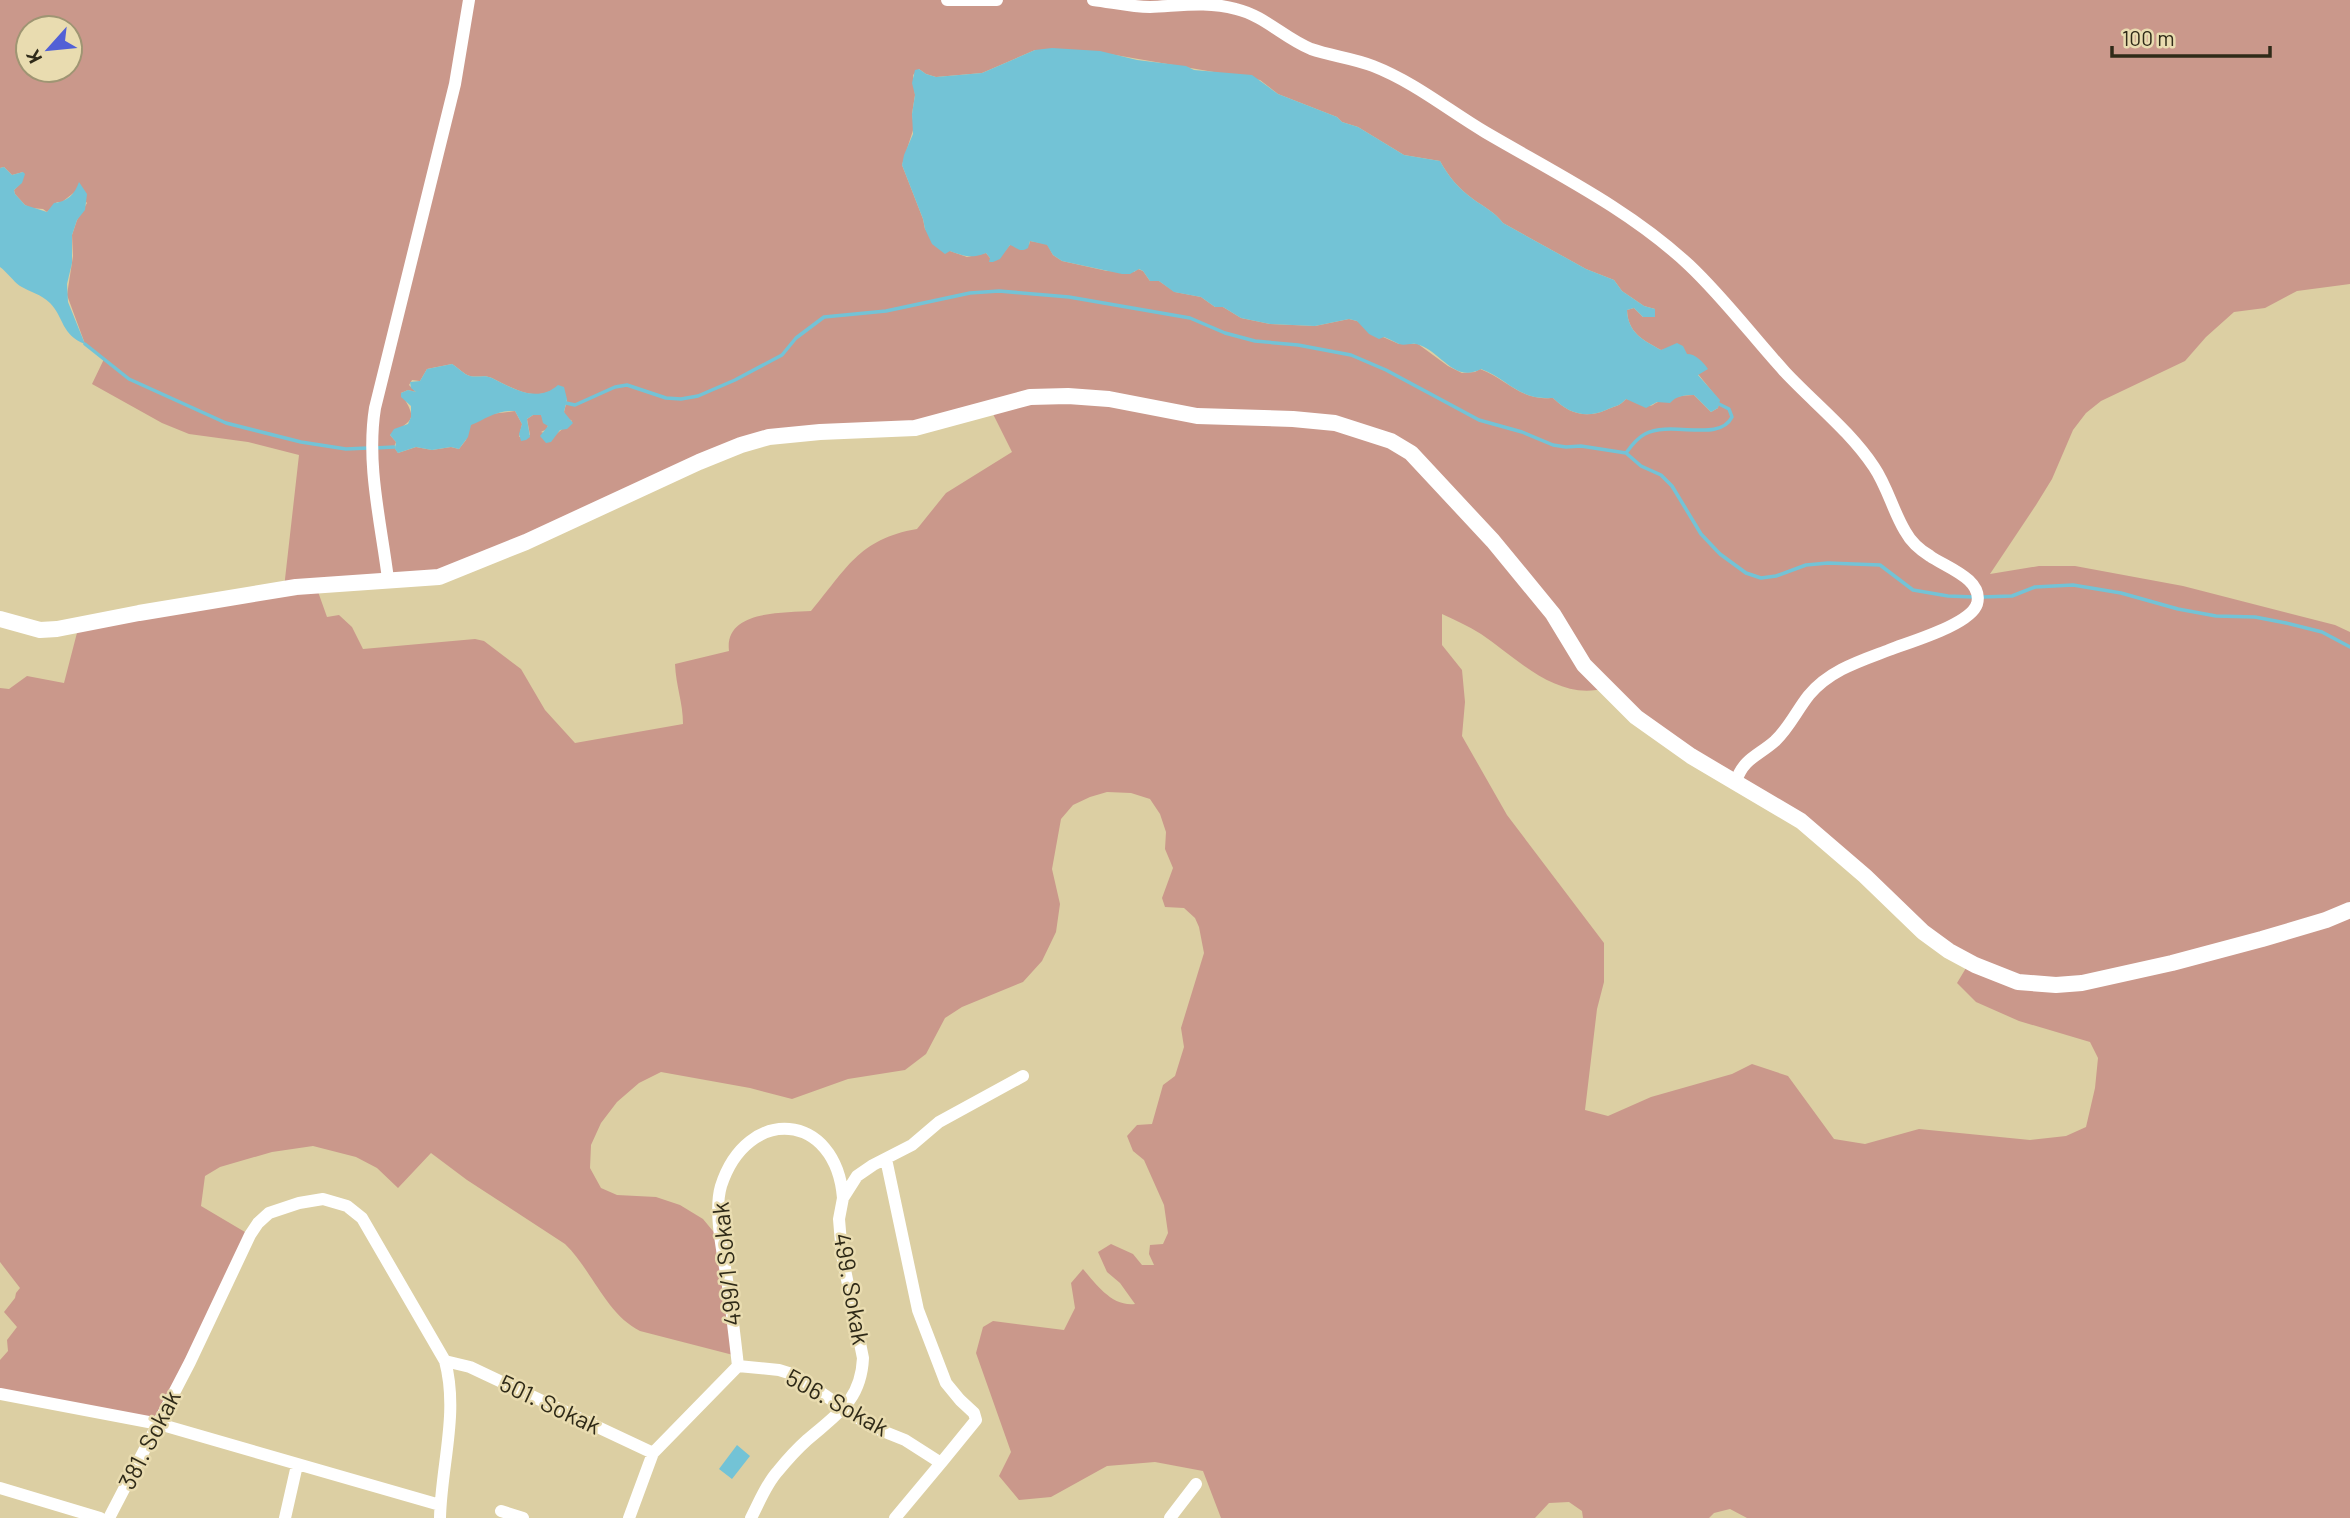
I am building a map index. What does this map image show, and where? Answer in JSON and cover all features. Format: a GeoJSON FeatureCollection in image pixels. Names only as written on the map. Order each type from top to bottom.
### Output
{"type":"FeatureCollection","features":[{"type":"Feature","properties":{"kind":"street"},"geometry":{"type":"LineString","coordinates":[[388,579],[372,464],[371,431],[374,408],[455,84],[470,0]]}},
{"type":"Feature","properties":{"kind":"street"},"geometry":{"type":"LineString","coordinates":[[947,0],[997,0]]}},
{"type":"Feature","properties":{"kind":"street"},"geometry":{"type":"LineString","coordinates":[[1093,0],[1148,7],[1207,5],[1230,7],[1254,14],[1302,45],[1324,54],[1371,65],[1398,77],[1602,200],[1686,262],[1713,288],[1787,375],[1876,469],[1906,534],[1915,545],[1966,577],[1978,598],[1971,613],[1948,627],[1861,660],[1826,678],[1811,692],[1774,742],[1740,769],[1736,781]]}},
{"type":"Feature","properties":{"kind":"street"},"geometry":{"type":"LineString","coordinates":[[0,619],[40,630],[57,629],[296,587],[439,577],[470,566],[741,445],[769,437],[820,432],[915,428],[1030,397],[1068,396],[1109,400],[1197,416],[1335,423],[1391,441],[1411,453],[1493,541],[1553,614],[1584,664],[1636,716],[1665,739],[1801,821],[1865,876],[1923,932],[1950,951],[2018,982],[2056,985],[2082,983],[2128,974],[2262,939],[2350,910]]}},
{"type":"Feature","properties":{"kind":"street","name":"499. Sokak"},"geometry":{"type":"LineString","coordinates":[[751,1518],[775,1474],[805,1442],[844,1409],[852,1399],[862,1375],[863,1359],[842,1255],[839,1219],[843,1198],[857,1176],[912,1145],[939,1122],[1023,1076]]}},
{"type":"Feature","properties":{"kind":"street","name":"499/1 Sokak"},"geometry":{"type":"LineString","coordinates":[[738,1366],[719,1215],[720,1188],[731,1163],[750,1142],[764,1133],[793,1128],[808,1132],[820,1143],[834,1165],[841,1181],[843,1198]]}},
{"type":"Feature","properties":{"kind":"street"},"geometry":{"type":"LineString","coordinates":[[886,1159],[918,1310],[946,1383],[974,1413],[976,1420],[895,1518]]}},
{"type":"Feature","properties":{"kind":"street","name":"381. Sokak"},"geometry":{"type":"LineString","coordinates":[[109,1518],[190,1363],[250,1234],[269,1213],[299,1203],[323,1199],[347,1206],[362,1218],[445,1361]]}},
{"type":"Feature","properties":{"kind":"street"},"geometry":{"type":"LineString","coordinates":[[0,1394],[159,1424],[440,1511],[451,1406],[451,1383],[445,1361]]}},
{"type":"Feature","properties":{"kind":"street","name":"501. Sokak"},"geometry":{"type":"LineString","coordinates":[[445,1361],[470,1367],[653,1453]]}},
{"type":"Feature","properties":{"kind":"street"},"geometry":{"type":"LineString","coordinates":[[629,1518],[653,1453],[738,1366]]}},
{"type":"Feature","properties":{"kind":"street","name":"506. Sokak"},"geometry":{"type":"LineString","coordinates":[[738,1366],[779,1370],[794,1375],[870,1426],[905,1440],[941,1463]]}},
{"type":"Feature","properties":{"kind":"street"},"geometry":{"type":"LineString","coordinates":[[285,1518],[297,1465]]}},
{"type":"Feature","properties":{"kind":"street"},"geometry":{"type":"LineString","coordinates":[[1170,1518],[1196,1484]]}},
{"type":"Feature","properties":{"kind":"street"},"geometry":{"type":"LineString","coordinates":[[0,1488],[100,1518]]}},
{"type":"Feature","properties":{"kind":"street"},"geometry":{"type":"LineString","coordinates":[[501,1511],[523,1518]]}},
{"type":"Feature","properties":{"kind":"shaded area"},"geometry":{"type":"Polygon","coordinates":[[[0,0],[2350,0],[2350,284],[2297,291],[2265,308],[2234,312],[2206,337],[2185,361],[2101,401],[2086,413],[2073,430],[2052,479],[1990,574],[2039,566],[2075,566],[2183,586],[2335,625],[2350,632],[2350,1518],[1747,1518],[1730,1509],[1714,1513],[1709,1518],[1583,1518],[1582,1511],[1569,1502],[1549,1503],[1535,1518],[1221,1518],[1203,1471],[1155,1462],[1107,1466],[1051,1497],[1019,1500],[999,1476],[1011,1452],[976,1353],[983,1327],[993,1321],[1064,1330],[1075,1308],[1071,1283],[1083,1269],[1112,1298],[1119,1302],[1135,1304],[1120,1283],[1107,1272],[1098,1252],[1111,1244],[1133,1254],[1142,1265],[1154,1265],[1149,1254],[1150,1245],[1163,1244],[1168,1233],[1164,1205],[1144,1160],[1133,1151],[1127,1136],[1137,1125],[1152,1124],[1163,1085],[1175,1076],[1184,1047],[1181,1028],[1204,953],[1195,918],[1184,908],[1165,907],[1162,898],[1173,868],[1165,849],[1166,832],[1160,814],[1150,799],[1131,793],[1107,792],[1090,797],[1073,805],[1061,819],[1052,869],[1060,904],[1056,932],[1042,961],[1023,982],[962,1007],[945,1018],[926,1054],[905,1070],[848,1079],[792,1099],[750,1088],[661,1072],[639,1083],[617,1102],[601,1123],[591,1145],[590,1168],[601,1188],[617,1195],[656,1197],[680,1205],[703,1219],[722,1242],[737,1356],[640,1331],[608,1303],[565,1244],[467,1180],[431,1153],[398,1188],[377,1168],[356,1157],[313,1146],[272,1152],[220,1167],[205,1176],[201,1206],[250,1235],[159,1424],[0,1394],[0,1360],[8,1351],[7,1340],[17,1327],[4,1312],[20,1288],[0,1262],[0,688],[9,689],[27,676],[64,683],[79,625],[284,588],[299,455],[248,442],[189,434],[162,423],[92,384],[104,359],[85,344],[67,295],[73,256],[72,235],[87,203],[76,191],[62,202],[57,202],[47,212],[31,208],[25,205],[14,190],[20,184],[23,172],[12,175],[4,167],[0,168],[0,0]],[[1035,50],[982,73],[936,77],[919,69],[913,75],[914,127],[902,165],[925,229],[950,251],[967,257],[986,253],[990,258],[1004,252],[1010,245],[1029,245],[1030,241],[1047,244],[1053,255],[1062,261],[1107,271],[1134,272],[1138,269],[1143,271],[1150,281],[1159,281],[1175,292],[1201,297],[1215,307],[1223,307],[1241,318],[1270,324],[1315,326],[1349,319],[1357,321],[1399,344],[1418,344],[1462,373],[1480,369],[1522,393],[1553,398],[1577,413],[1598,413],[1619,405],[1626,399],[1648,406],[1689,395],[1694,395],[1711,412],[1718,408],[1719,400],[1698,374],[1703,371],[1690,357],[1674,349],[1661,350],[1633,330],[1627,310],[1634,308],[1643,317],[1655,317],[1655,309],[1644,306],[1622,291],[1614,280],[1586,269],[1503,223],[1459,187],[1440,161],[1404,155],[1358,127],[1278,94],[1260,80],[1092,51],[1035,50]],[[452,364],[427,369],[420,381],[412,380],[409,385],[416,392],[408,390],[401,393],[410,409],[411,418],[390,435],[396,442],[394,447],[398,453],[416,447],[432,450],[451,447],[459,449],[466,440],[470,425],[491,414],[515,411],[522,424],[519,437],[530,435],[527,419],[533,415],[541,414],[544,423],[548,425],[547,429],[541,432],[554,436],[572,421],[564,412],[567,400],[558,386],[542,394],[525,393],[489,377],[468,375],[452,364]],[[989,406],[955,418],[769,437],[470,566],[316,586],[327,617],[339,615],[352,627],[363,649],[475,639],[484,641],[521,669],[545,710],[575,743],[683,724],[675,664],[729,651],[730,638],[736,628],[745,621],[771,614],[811,611],[855,558],[880,540],[917,529],[946,493],[1012,452],[989,406]],[[1442,614],[1442,645],[1462,670],[1465,702],[1462,736],[1507,815],[1604,943],[1604,982],[1597,1009],[1585,1110],[1608,1116],[1651,1097],[1732,1074],[1752,1064],[1788,1076],[1834,1139],[1865,1144],[1919,1129],[2030,1140],[2066,1136],[2086,1127],[2095,1088],[2098,1058],[2090,1042],[2019,1021],[1976,1002],[1957,983],[1969,963],[1865,876],[1606,688],[1588,691],[1555,684],[1524,666],[1481,634],[1442,614]]]}},
{"type":"Feature","properties":{"kind":"water"},"geometry":{"type":"Polygon","coordinates":[[[1052,48],[1100,51],[1137,60],[1186,66],[1194,70],[1252,75],[1278,94],[1358,127],[1404,155],[1440,161],[1459,187],[1503,223],[1586,269],[1614,280],[1622,291],[1644,306],[1655,309],[1655,317],[1643,317],[1634,308],[1627,310],[1633,330],[1661,350],[1677,343],[1683,346],[1687,354],[1702,361],[1708,369],[1698,375],[1720,400],[1718,408],[1711,412],[1694,395],[1690,395],[1678,397],[1670,403],[1657,402],[1646,408],[1626,399],[1619,405],[1598,413],[1577,413],[1553,398],[1522,393],[1481,369],[1462,372],[1454,369],[1425,347],[1416,344],[1403,345],[1384,337],[1379,339],[1369,334],[1357,321],[1349,319],[1315,326],[1270,324],[1241,318],[1223,307],[1215,307],[1201,297],[1174,292],[1159,281],[1150,281],[1139,269],[1130,274],[1122,274],[1062,261],[1053,255],[1047,245],[1030,241],[1028,248],[1023,250],[1010,245],[1000,259],[993,262],[989,262],[990,258],[986,253],[972,256],[950,251],[945,254],[932,244],[902,165],[913,134],[915,95],[912,83],[915,70],[919,69],[936,77],[982,73],[1035,50],[1052,48]]]}},
{"type":"Feature","properties":{"kind":"water"},"geometry":{"type":"Polygon","coordinates":[[[4,167],[12,175],[23,172],[25,174],[22,183],[14,190],[25,205],[47,212],[54,203],[70,197],[79,182],[87,194],[85,210],[77,220],[72,235],[72,263],[67,284],[68,302],[85,344],[71,336],[50,303],[20,286],[0,267],[0,168],[4,167]]]}},
{"type":"Feature","properties":{"kind":"water"},"geometry":{"type":"Polygon","coordinates":[[[452,364],[468,375],[489,377],[533,394],[550,391],[558,385],[564,387],[567,399],[564,412],[573,423],[567,429],[560,430],[551,442],[546,443],[540,436],[548,426],[543,423],[541,415],[533,415],[527,419],[530,437],[521,441],[519,434],[522,424],[515,411],[502,412],[471,425],[468,437],[459,449],[451,447],[432,450],[416,447],[398,453],[395,449],[396,442],[390,435],[394,429],[408,424],[411,417],[411,406],[401,397],[401,393],[408,390],[416,392],[411,388],[410,382],[420,381],[427,369],[452,364]]]}},
{"type":"Feature","properties":{"kind":"water"},"geometry":{"type":"Polygon","coordinates":[[[737,1445],[750,1456],[732,1479],[719,1469],[737,1445]]]}},
{"type":"Feature","properties":{"kind":"waterway"},"geometry":{"type":"LineString","coordinates":[[566,403],[575,405],[615,387],[627,385],[666,398],[698,396],[782,355],[796,338],[824,317],[886,311],[970,293],[999,291],[1069,297],[1190,318],[1225,333],[1255,341],[1298,345],[1351,355],[1386,370],[1479,420],[1522,432],[1553,445],[1626,453],[1641,466],[1661,475],[1672,486],[1701,534],[1720,554],[1746,573],[1761,578],[1776,576],[1806,565],[1880,565],[1913,590],[1974,597]]}},
{"type":"Feature","properties":{"kind":"waterway"},"geometry":{"type":"LineString","coordinates":[[85,344],[129,379],[226,423],[301,442],[346,449],[368,448]]}},
{"type":"Feature","properties":{"kind":"waterway"},"geometry":{"type":"LineString","coordinates":[[1626,453],[1639,438],[1656,430],[1706,430],[1726,425],[1732,417],[1729,409],[1717,403]]}},
{"type":"Feature","properties":{"kind":"waterway"},"geometry":{"type":"LineString","coordinates":[[375,448],[394,447]]}},
{"type":"Feature","properties":{"kind":"waterway"},"geometry":{"type":"LineString","coordinates":[[1982,597],[2012,596],[2035,587],[2073,585],[2121,593],[2178,609],[2216,616],[2255,617],[2286,623],[2322,632],[2350,647]]}}]}
